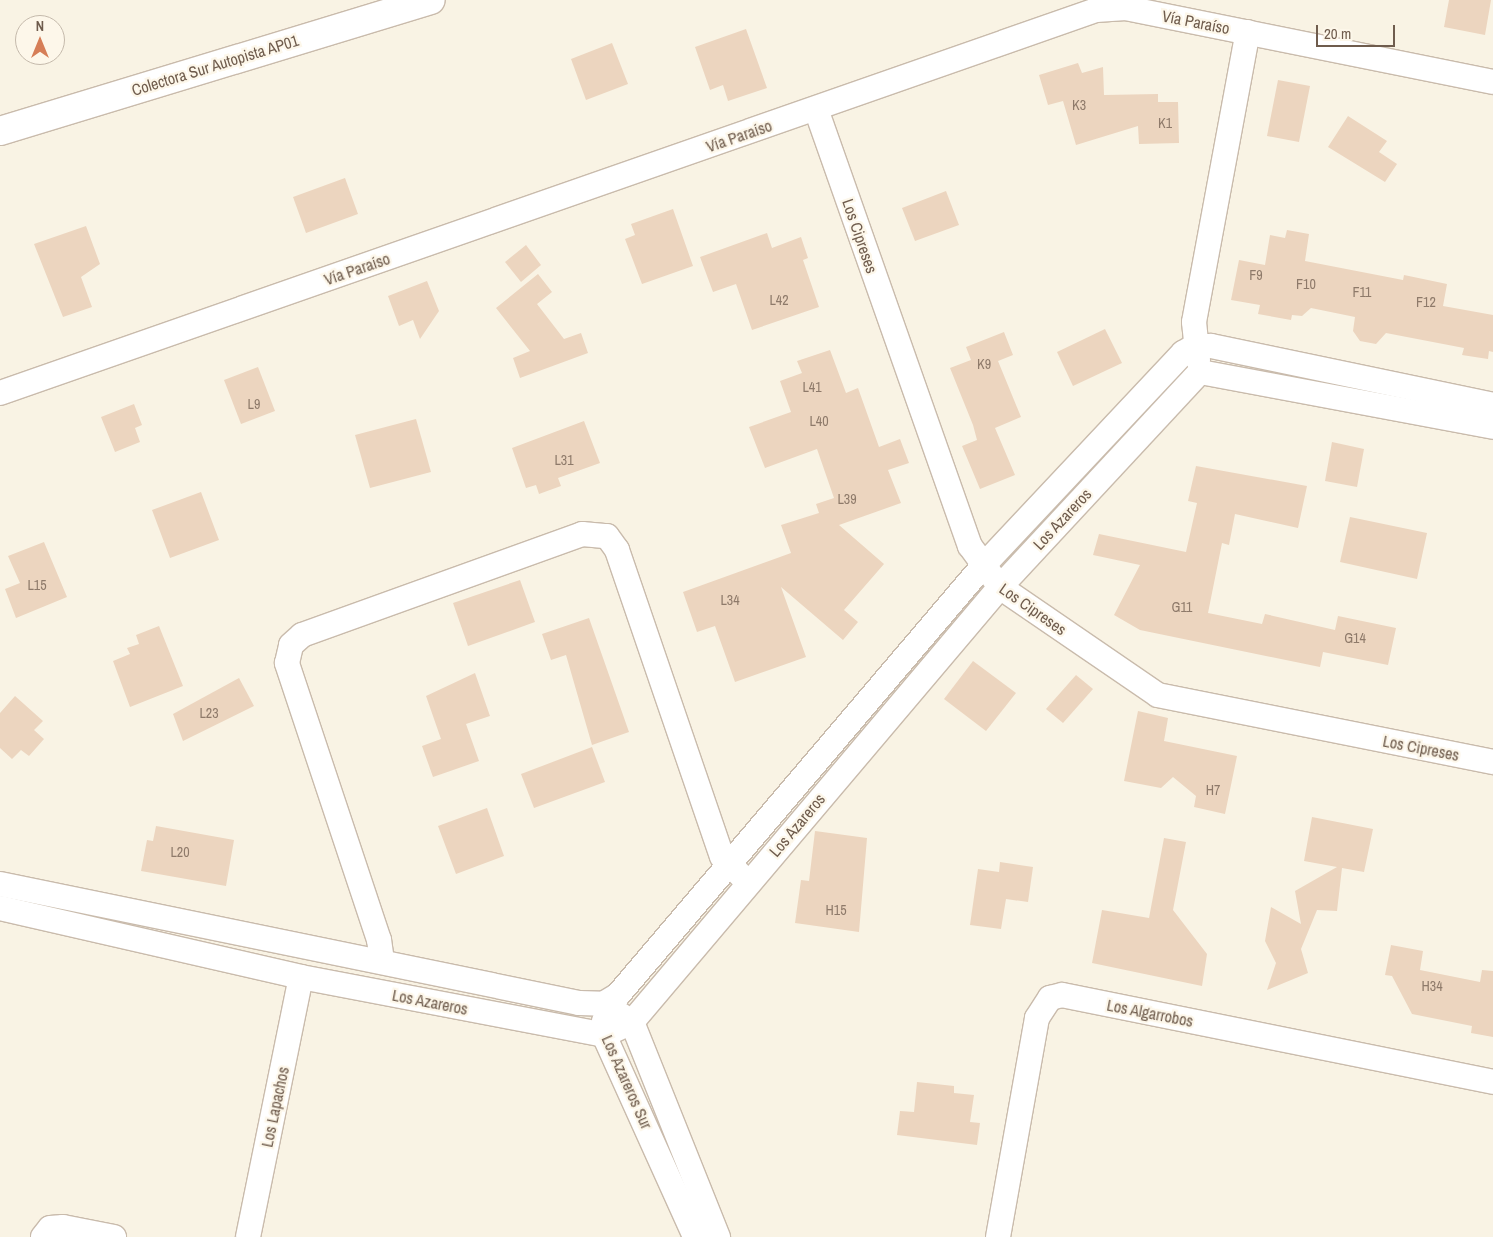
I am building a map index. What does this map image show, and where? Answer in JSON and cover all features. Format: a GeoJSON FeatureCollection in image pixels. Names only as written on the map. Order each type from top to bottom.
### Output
{"type":"FeatureCollection","features":[{"type":"Feature","properties":{"kind":"main road","name":"Colectora Sur Autopista AP01"},"geometry":{"type":"LineString","coordinates":[[0,131],[431,0]]}},
{"type":"Feature","properties":{"kind":"street","name":"Vía Paraíso"},"geometry":{"type":"LineString","coordinates":[[0,393],[1096,10],[1126,8],[1493,82]]}},
{"type":"Feature","properties":{"kind":"street"},"geometry":{"type":"LineString","coordinates":[[1248,32],[1194,322],[1195,346],[1200,372],[1493,427]]}},
{"type":"Feature","properties":{"kind":"street","name":"Los Cipreses"},"geometry":{"type":"LineString","coordinates":[[816,109],[970,546],[982,568],[1000,587],[1158,695],[1493,762]]}},
{"type":"Feature","properties":{"kind":"street"},"geometry":{"type":"LineString","coordinates":[[1195,346],[1493,405]]}},
{"type":"Feature","properties":{"kind":"street","name":"Los Azareros"},"geometry":{"type":"LineString","coordinates":[[0,884],[579,1003],[603,1004],[618,995],[730,867],[982,568],[1195,346]]}},
{"type":"Feature","properties":{"kind":"street","name":"Los Azareros"},"geometry":{"type":"LineString","coordinates":[[0,908],[301,977],[604,1035],[632,1022],[748,882],[1000,587],[1200,372]]}},
{"type":"Feature","properties":{"kind":"street"},"geometry":{"type":"LineString","coordinates":[[382,961],[379,940],[287,663],[291,645],[302,635],[582,534],[597,532],[617,550],[730,867],[748,882]]}},
{"type":"Feature","properties":{"kind":"street"},"geometry":{"type":"LineString","coordinates":[[273,970],[280,941]]}},
{"type":"Feature","properties":{"kind":"street","name":"Los Lapachos"},"geometry":{"type":"LineString","coordinates":[[248,1237],[301,977]]}},
{"type":"Feature","properties":{"kind":"street","name":"Los Algarrobos"},"geometry":{"type":"LineString","coordinates":[[998,1237],[1037,1018],[1050,998],[1062,995],[1493,1082]]}},
{"type":"Feature","properties":{"kind":"street","name":"Los Azareros Sur"},"geometry":{"type":"LineString","coordinates":[[603,1004],[632,1022],[718,1237]]}},
{"type":"Feature","properties":{"kind":"street","name":"Los Azareros Sur"},"geometry":{"type":"LineString","coordinates":[[603,1004],[604,1035],[695,1237]]}},
{"type":"Feature","properties":{"kind":"street"},"geometry":{"type":"LineString","coordinates":[[43,1237],[50,1228],[63,1227],[114,1237]]}},
{"type":"Feature","properties":{"kind":"building"},"geometry":{"type":"Polygon","coordinates":[[[1449,0],[1491,0],[1485,35],[1444,27],[1449,0]]]}},
{"type":"Feature","properties":{"kind":"building"},"geometry":{"type":"Polygon","coordinates":[[[746,29],[767,88],[728,101],[723,85],[710,90],[695,47],[746,29]]]}},
{"type":"Feature","properties":{"kind":"building"},"geometry":{"type":"Polygon","coordinates":[[[612,43],[628,84],[586,100],[571,59],[612,43]]]}},
{"type":"Feature","properties":{"kind":"building"},"geometry":{"type":"Polygon","coordinates":[[[1078,63],[1082,73],[1103,67],[1104,95],[1158,94],[1158,102],[1178,102],[1179,143],[1139,144],[1138,126],[1076,145],[1063,101],[1048,105],[1039,75],[1078,63]]]}},
{"type":"Feature","properties":{"kind":"building"},"geometry":{"type":"Polygon","coordinates":[[[1278,80],[1310,86],[1299,142],[1267,136],[1278,80]]]}},
{"type":"Feature","properties":{"kind":"building"},"geometry":{"type":"Polygon","coordinates":[[[1348,116],[1387,141],[1379,152],[1397,164],[1385,182],[1328,147],[1348,116]]]}},
{"type":"Feature","properties":{"kind":"building"},"geometry":{"type":"Polygon","coordinates":[[[345,178],[358,214],[306,233],[293,197],[345,178]]]}},
{"type":"Feature","properties":{"kind":"building"},"geometry":{"type":"Polygon","coordinates":[[[946,191],[959,225],[915,241],[902,208],[946,191]]]}},
{"type":"Feature","properties":{"kind":"building"},"geometry":{"type":"Polygon","coordinates":[[[673,209],[693,266],[642,284],[625,239],[635,235],[631,224],[673,209]]]}},
{"type":"Feature","properties":{"kind":"building"},"geometry":{"type":"Polygon","coordinates":[[[86,226],[100,264],[81,277],[92,307],[63,317],[34,244],[86,226]]]}},
{"type":"Feature","properties":{"kind":"building"},"geometry":{"type":"Polygon","coordinates":[[[1287,230],[1309,234],[1305,261],[1403,280],[1404,275],[1447,284],[1443,306],[1493,315],[1493,352],[1489,351],[1488,359],[1462,355],[1464,348],[1386,333],[1376,344],[1360,341],[1353,331],[1355,317],[1311,308],[1302,316],[1292,315],[1291,320],[1258,314],[1260,305],[1231,300],[1239,260],[1265,265],[1270,235],[1285,238],[1287,230]]]}},
{"type":"Feature","properties":{"kind":"building"},"geometry":{"type":"Polygon","coordinates":[[[767,233],[772,248],[801,237],[808,258],[803,260],[819,307],[752,330],[736,284],[713,292],[700,257],[767,233]]]}},
{"type":"Feature","properties":{"kind":"building"},"geometry":{"type":"Polygon","coordinates":[[[526,245],[541,265],[521,282],[505,262],[526,245]]]}},
{"type":"Feature","properties":{"kind":"building"},"geometry":{"type":"Polygon","coordinates":[[[538,274],[552,292],[537,304],[564,339],[581,333],[588,353],[520,378],[513,358],[530,351],[496,308],[538,274]]]}},
{"type":"Feature","properties":{"kind":"building"},"geometry":{"type":"Polygon","coordinates":[[[427,281],[439,311],[420,339],[413,320],[399,326],[388,296],[427,281]]]}},
{"type":"Feature","properties":{"kind":"building"},"geometry":{"type":"Polygon","coordinates":[[[1105,329],[1122,363],[1073,386],[1057,352],[1105,329]]]}},
{"type":"Feature","properties":{"kind":"building"},"geometry":{"type":"Polygon","coordinates":[[[1004,332],[1013,355],[998,361],[1021,417],[995,428],[1015,475],[980,489],[962,446],[977,440],[973,425],[950,368],[971,360],[966,347],[1004,332]]]}},
{"type":"Feature","properties":{"kind":"building"},"geometry":{"type":"Polygon","coordinates":[[[830,350],[846,393],[858,388],[879,447],[900,439],[909,463],[888,470],[901,503],[839,525],[884,564],[844,610],[858,622],[843,640],[781,587],[806,657],[735,682],[715,626],[697,632],[683,592],[791,553],[781,525],[819,513],[816,504],[834,498],[817,449],[765,468],[749,427],[791,412],[780,381],[802,373],[797,361],[830,350]]]}},
{"type":"Feature","properties":{"kind":"building"},"geometry":{"type":"Polygon","coordinates":[[[258,367],[275,411],[241,424],[224,380],[258,367]]]}},
{"type":"Feature","properties":{"kind":"building"},"geometry":{"type":"Polygon","coordinates":[[[134,404],[142,425],[135,428],[140,442],[115,452],[101,417],[134,404]]]}},
{"type":"Feature","properties":{"kind":"building"},"geometry":{"type":"Polygon","coordinates":[[[416,419],[431,472],[370,488],[355,435],[416,419]]]}},
{"type":"Feature","properties":{"kind":"building"},"geometry":{"type":"Polygon","coordinates":[[[584,421],[600,463],[558,478],[561,486],[539,494],[536,485],[526,488],[512,448],[584,421]]]}},
{"type":"Feature","properties":{"kind":"building"},"geometry":{"type":"Polygon","coordinates":[[[1332,442],[1364,449],[1357,487],[1325,481],[1332,442]]]}},
{"type":"Feature","properties":{"kind":"building"},"geometry":{"type":"Polygon","coordinates":[[[1196,466],[1307,486],[1298,528],[1235,514],[1229,545],[1222,543],[1208,613],[1262,624],[1265,614],[1335,630],[1338,616],[1396,628],[1388,665],[1323,652],[1320,667],[1140,630],[1114,615],[1140,565],[1093,555],[1099,534],[1186,552],[1197,503],[1188,501],[1196,466]]]}},
{"type":"Feature","properties":{"kind":"building"},"geometry":{"type":"Polygon","coordinates":[[[201,492],[219,540],[170,558],[152,510],[201,492]]]}},
{"type":"Feature","properties":{"kind":"building"},"geometry":{"type":"Polygon","coordinates":[[[1350,517],[1427,533],[1417,579],[1340,562],[1350,517]]]}},
{"type":"Feature","properties":{"kind":"building"},"geometry":{"type":"Polygon","coordinates":[[[44,542],[67,597],[16,618],[5,589],[20,583],[8,556],[44,542]]]}},
{"type":"Feature","properties":{"kind":"building"},"geometry":{"type":"Polygon","coordinates":[[[520,580],[535,622],[468,646],[453,603],[520,580]]]}},
{"type":"Feature","properties":{"kind":"building"},"geometry":{"type":"Polygon","coordinates":[[[589,618],[629,732],[592,745],[566,655],[551,660],[542,634],[589,618]]]}},
{"type":"Feature","properties":{"kind":"building"},"geometry":{"type":"Polygon","coordinates":[[[159,626],[183,686],[130,707],[113,661],[130,654],[127,648],[139,644],[136,635],[159,626]]]}},
{"type":"Feature","properties":{"kind":"building"},"geometry":{"type":"Polygon","coordinates":[[[973,661],[1016,693],[986,731],[944,699],[973,661]]]}},
{"type":"Feature","properties":{"kind":"building"},"geometry":{"type":"Polygon","coordinates":[[[475,673],[490,716],[466,724],[479,761],[433,777],[422,746],[441,739],[426,696],[475,673]]]}},
{"type":"Feature","properties":{"kind":"building"},"geometry":{"type":"Polygon","coordinates":[[[1076,675],[1093,689],[1063,723],[1046,709],[1076,675]]]}},
{"type":"Feature","properties":{"kind":"building"},"geometry":{"type":"Polygon","coordinates":[[[239,678],[254,706],[183,741],[173,714],[239,678]]]}},
{"type":"Feature","properties":{"kind":"building"},"geometry":{"type":"Polygon","coordinates":[[[15,696],[43,721],[34,730],[44,739],[29,756],[21,750],[12,759],[0,748],[0,713],[15,696]]]}},
{"type":"Feature","properties":{"kind":"building"},"geometry":{"type":"Polygon","coordinates":[[[1138,711],[1168,718],[1164,741],[1237,756],[1225,814],[1194,807],[1196,796],[1173,777],[1161,788],[1124,781],[1138,711]]]}},
{"type":"Feature","properties":{"kind":"building"},"geometry":{"type":"Polygon","coordinates":[[[592,747],[605,782],[534,808],[521,774],[592,747]]]}},
{"type":"Feature","properties":{"kind":"building"},"geometry":{"type":"Polygon","coordinates":[[[487,808],[504,856],[456,874],[438,826],[487,808]]]}},
{"type":"Feature","properties":{"kind":"building"},"geometry":{"type":"Polygon","coordinates":[[[1312,817],[1373,829],[1364,872],[1342,868],[1337,911],[1317,910],[1301,949],[1308,973],[1267,990],[1276,963],[1265,941],[1271,907],[1301,924],[1295,891],[1337,867],[1304,861],[1312,817]]]}},
{"type":"Feature","properties":{"kind":"building"},"geometry":{"type":"Polygon","coordinates":[[[156,826],[234,840],[226,886],[141,871],[147,840],[153,841],[156,826]]]}},
{"type":"Feature","properties":{"kind":"building"},"geometry":{"type":"Polygon","coordinates":[[[815,831],[867,838],[859,932],[795,923],[801,880],[809,881],[815,831]]]}},
{"type":"Feature","properties":{"kind":"building"},"geometry":{"type":"Polygon","coordinates":[[[1164,838],[1186,842],[1173,910],[1207,954],[1202,986],[1092,963],[1102,910],[1149,918],[1164,838]]]}},
{"type":"Feature","properties":{"kind":"building"},"geometry":{"type":"Polygon","coordinates":[[[1000,862],[1033,867],[1028,902],[1006,899],[1001,929],[970,925],[978,869],[999,872],[1000,862]]]}},
{"type":"Feature","properties":{"kind":"building"},"geometry":{"type":"Polygon","coordinates":[[[1391,945],[1423,951],[1420,970],[1480,982],[1482,970],[1493,971],[1493,1037],[1471,1033],[1472,1026],[1412,1014],[1392,976],[1385,975],[1391,945]]]}},
{"type":"Feature","properties":{"kind":"building"},"geometry":{"type":"Polygon","coordinates":[[[917,1082],[954,1086],[954,1093],[974,1095],[970,1122],[980,1123],[977,1145],[897,1135],[900,1111],[914,1112],[917,1082]]]}}]}
